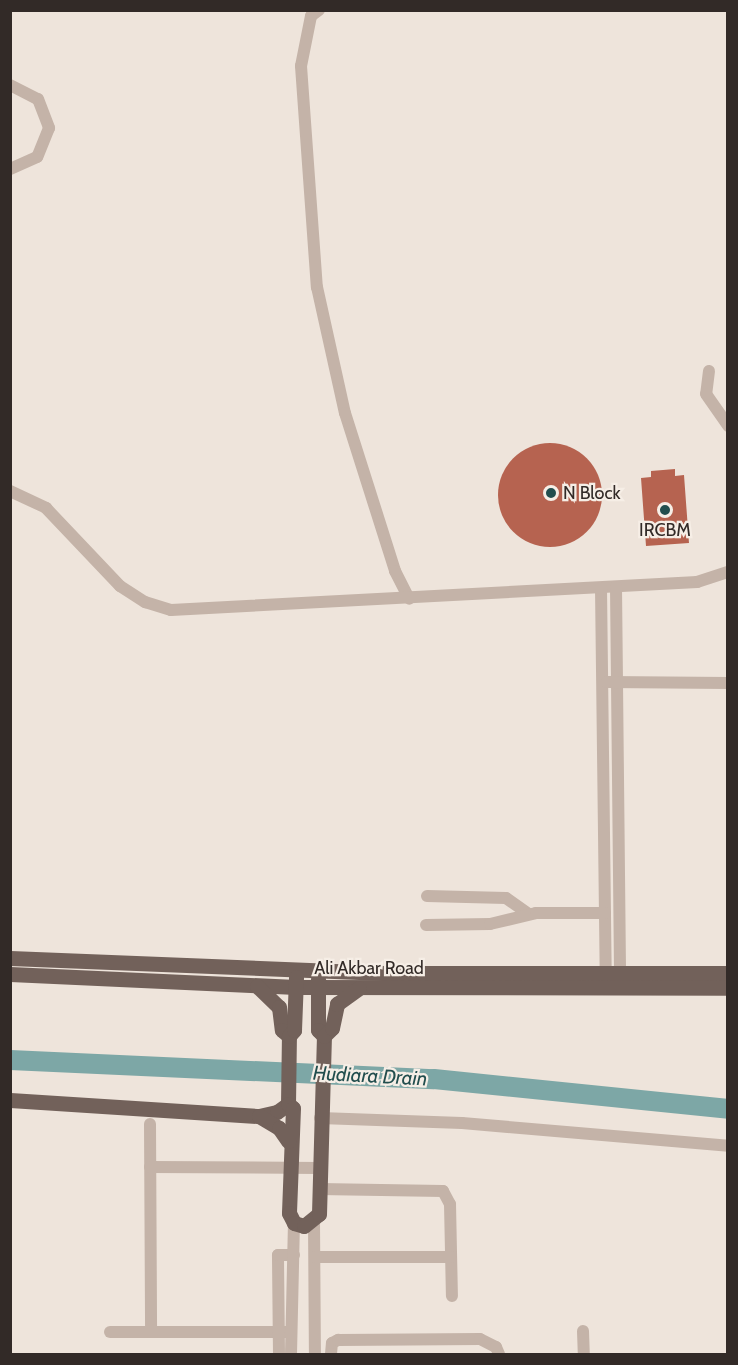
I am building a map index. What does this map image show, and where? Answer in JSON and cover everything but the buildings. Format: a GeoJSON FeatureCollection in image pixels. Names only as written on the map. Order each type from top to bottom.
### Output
{"type":"FeatureCollection","features":[{"type":"Feature","properties":{"kind":"main road","name":"Ali Akbar Road"},"geometry":{"type":"LineString","coordinates":[[10,958],[296,971],[728,973]]}},
{"type":"Feature","properties":{"kind":"main road"},"geometry":{"type":"LineString","coordinates":[[296,971],[294,1030],[288,1036],[288,1102],[293,1124],[288,1141],[288,1213],[294,1223],[314,1222],[319,1214],[324,1036],[332,1028],[337,1004],[359,988]]}},
{"type":"Feature","properties":{"kind":"main road"},"geometry":{"type":"LineString","coordinates":[[318,971],[318,1030],[324,1036]]}},
{"type":"Feature","properties":{"kind":"main road","name":"Ali Akbar Road"},"geometry":{"type":"LineString","coordinates":[[10,974],[318,988],[728,988]]}},
{"type":"Feature","properties":{"kind":"main road"},"geometry":{"type":"LineString","coordinates":[[257,986],[279,1007],[282,1030],[288,1036]]}},
{"type":"Feature","properties":{"kind":"main road"},"geometry":{"type":"LineString","coordinates":[[10,1100],[259,1116],[277,1112],[288,1102]]}},
{"type":"Feature","properties":{"kind":"main road"},"geometry":{"type":"LineString","coordinates":[[259,1116],[273,1123],[288,1141]]}},
{"type":"Feature","properties":{"kind":"main road"},"geometry":{"type":"LineString","coordinates":[[293,1124],[320,1117]]}},
{"type":"Feature","properties":{"kind":"street"},"geometry":{"type":"LineString","coordinates":[[319,10],[311,16],[301,66],[317,287],[345,413],[395,571],[409,599]]}},
{"type":"Feature","properties":{"kind":"street"},"geometry":{"type":"LineString","coordinates":[[10,85],[38,99],[49,128],[37,157],[10,169]]}},
{"type":"Feature","properties":{"kind":"street"},"geometry":{"type":"LineString","coordinates":[[709,371],[706,394],[728,426]]}},
{"type":"Feature","properties":{"kind":"street"},"geometry":{"type":"LineString","coordinates":[[10,491],[46,508],[120,586],[145,602],[171,610],[697,582],[728,572]]}},
{"type":"Feature","properties":{"kind":"street"},"geometry":{"type":"LineString","coordinates":[[613,972],[605,913],[609,682],[616,587]]}},
{"type":"Feature","properties":{"kind":"street"},"geometry":{"type":"LineString","coordinates":[[601,588],[609,682],[613,972]]}},
{"type":"Feature","properties":{"kind":"street"},"geometry":{"type":"LineString","coordinates":[[609,682],[728,683]]}},
{"type":"Feature","properties":{"kind":"street"},"geometry":{"type":"LineString","coordinates":[[427,896],[506,898],[529,914]]}},
{"type":"Feature","properties":{"kind":"street"},"geometry":{"type":"LineString","coordinates":[[426,925],[490,924],[529,914],[605,913]]}},
{"type":"Feature","properties":{"kind":"street"},"geometry":{"type":"LineString","coordinates":[[320,1117],[462,1123],[728,1146]]}},
{"type":"Feature","properties":{"kind":"street"},"geometry":{"type":"LineString","coordinates":[[150,1124],[151,1332]]}},
{"type":"Feature","properties":{"kind":"street"},"geometry":{"type":"LineString","coordinates":[[150,1167],[319,1168]]}},
{"type":"Feature","properties":{"kind":"street"},"geometry":{"type":"LineString","coordinates":[[319,1189],[443,1191],[450,1204],[452,1296]]}},
{"type":"Feature","properties":{"kind":"street"},"geometry":{"type":"LineString","coordinates":[[314,1222],[315,1354]]}},
{"type":"Feature","properties":{"kind":"street"},"geometry":{"type":"LineString","coordinates":[[279,1354],[285,1332],[294,1256],[294,1223]]}},
{"type":"Feature","properties":{"kind":"street"},"geometry":{"type":"LineString","coordinates":[[315,1257],[451,1257]]}},
{"type":"Feature","properties":{"kind":"street"},"geometry":{"type":"LineString","coordinates":[[583,1331],[584,1354]]}},
{"type":"Feature","properties":{"kind":"street"},"geometry":{"type":"LineString","coordinates":[[110,1332],[285,1332]]}},
{"type":"Feature","properties":{"kind":"street"},"geometry":{"type":"LineString","coordinates":[[285,1332],[291,1354]]}},
{"type":"Feature","properties":{"kind":"street"},"geometry":{"type":"LineString","coordinates":[[331,1354],[332,1343],[338,1340],[456,1339],[489,1342],[499,1354]]}},
{"type":"Feature","properties":{"kind":"waterway","name":"Hudiara Drain"},"geometry":{"type":"LineString","coordinates":[[10,1060],[434,1079],[728,1109]]}},
{"type":"Feature","properties":{"kind":"place","name":"N Block"},"geometry":{"type":"Point","coordinates":[551,493]}},
{"type":"Feature","properties":{"kind":"place","name":"IRCBM"},"geometry":{"type":"Point","coordinates":[665,510]}}]}
